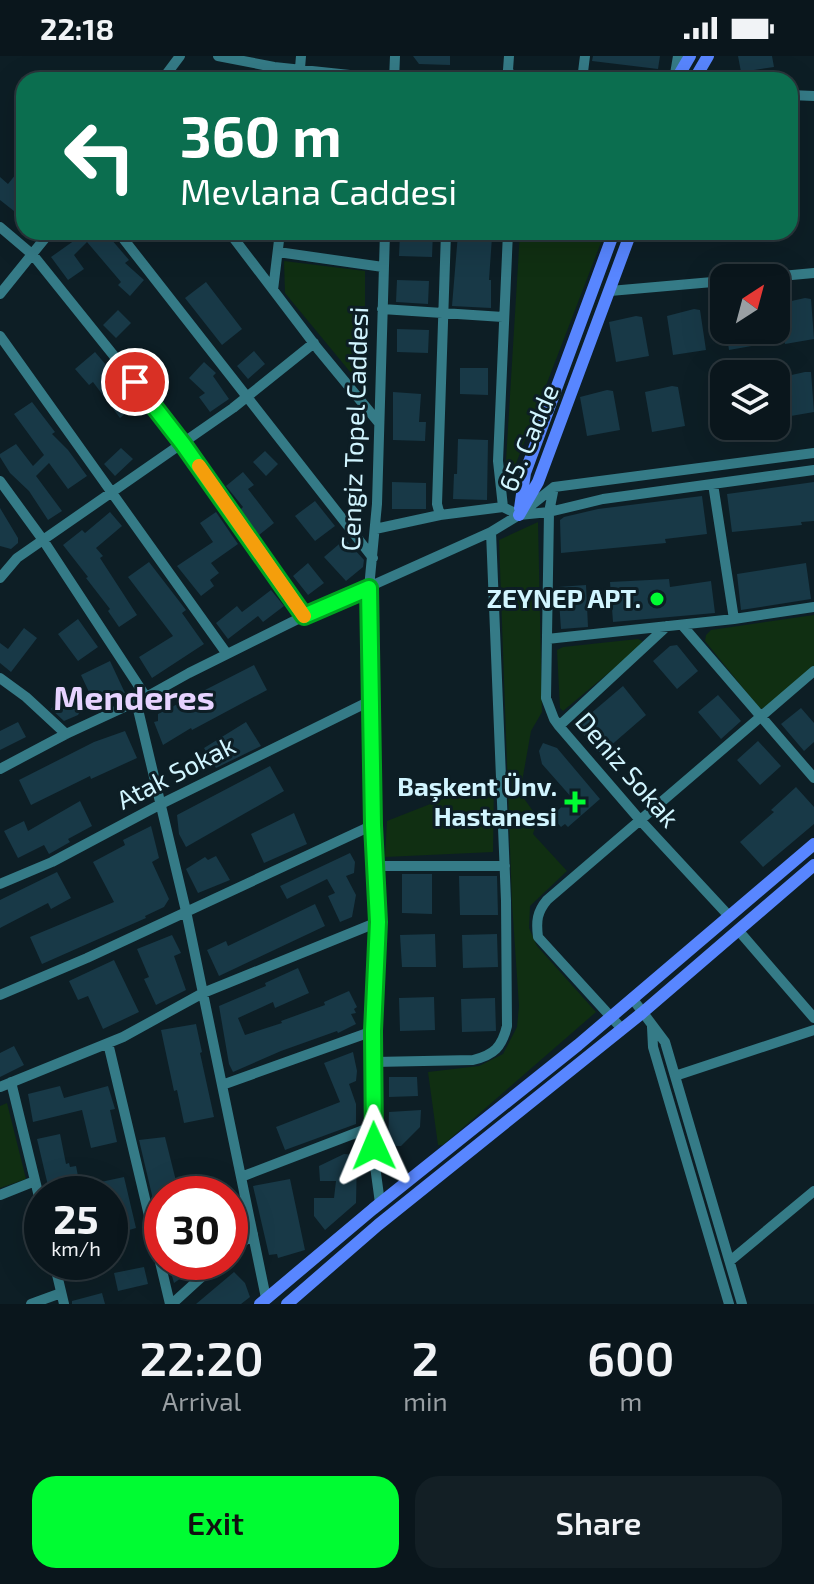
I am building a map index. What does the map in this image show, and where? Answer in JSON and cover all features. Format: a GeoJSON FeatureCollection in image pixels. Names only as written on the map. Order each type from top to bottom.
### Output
{"type":"FeatureCollection","features":[{"type":"Feature","properties":{"kind":"main road","name":"65. Cadde"},"geometry":{"type":"LineString","coordinates":[[519,515],[525,473],[611,240]]}},
{"type":"Feature","properties":{"kind":"main road","name":"65. Cadde"},"geometry":{"type":"LineString","coordinates":[[519,515],[538,482],[628,240]]}},
{"type":"Feature","properties":{"kind":"main road"},"geometry":{"type":"LineString","coordinates":[[263,1301],[578,1045],[814,844]]}},
{"type":"Feature","properties":{"kind":"main road"},"geometry":{"type":"LineString","coordinates":[[287,1304],[382,1223],[642,1013],[814,865]]}},
{"type":"Feature","properties":{"kind":"main road"},"geometry":{"type":"LineString","coordinates":[[380,1203],[397,1211]]}},
{"type":"Feature","properties":{"kind":"main road"},"geometry":{"type":"LineString","coordinates":[[380,1203],[382,1223]]}},
{"type":"Feature","properties":{"kind":"street"},"geometry":{"type":"LineString","coordinates":[[218,56],[287,72]]}},
{"type":"Feature","properties":{"kind":"street"},"geometry":{"type":"LineString","coordinates":[[0,227],[33,255],[183,444],[304,616]]}},
{"type":"Feature","properties":{"kind":"street"},"geometry":{"type":"LineString","coordinates":[[0,294],[44,240]]}},
{"type":"Feature","properties":{"kind":"street"},"geometry":{"type":"LineString","coordinates":[[124,240],[373,558]]}},
{"type":"Feature","properties":{"kind":"street"},"geometry":{"type":"LineString","coordinates":[[235,240],[379,423]]}},
{"type":"Feature","properties":{"kind":"street"},"geometry":{"type":"LineString","coordinates":[[273,290],[279,240]]}},
{"type":"Feature","properties":{"kind":"street","name":"Cengiz Topel Caddesi"},"geometry":{"type":"LineString","coordinates":[[380,1203],[374,1126],[373,1031],[378,922],[369,588],[375,529],[385,240]]}},
{"type":"Feature","properties":{"kind":"street"},"geometry":{"type":"LineString","coordinates":[[440,515],[437,504],[446,240]]}},
{"type":"Feature","properties":{"kind":"street"},"geometry":{"type":"LineString","coordinates":[[503,507],[498,461],[508,240]]}},
{"type":"Feature","properties":{"kind":"street"},"geometry":{"type":"LineString","coordinates":[[278,252],[383,267]]}},
{"type":"Feature","properties":{"kind":"street"},"geometry":{"type":"LineString","coordinates":[[790,275],[814,273]]}},
{"type":"Feature","properties":{"kind":"street"},"geometry":{"type":"LineString","coordinates":[[610,291],[710,282]]}},
{"type":"Feature","properties":{"kind":"street"},"geometry":{"type":"LineString","coordinates":[[382,309],[503,317]]}},
{"type":"Feature","properties":{"kind":"street"},"geometry":{"type":"LineString","coordinates":[[0,336],[227,654]]}},
{"type":"Feature","properties":{"kind":"street"},"geometry":{"type":"LineString","coordinates":[[0,578],[12,564],[43,540],[183,444],[314,343]]}},
{"type":"Feature","properties":{"kind":"street"},"geometry":{"type":"LineString","coordinates":[[0,769],[304,616],[491,532],[519,515],[554,487],[814,453]]}},
{"type":"Feature","properties":{"kind":"street"},"geometry":{"type":"LineString","coordinates":[[375,529],[440,515],[503,507],[519,515],[549,512],[603,499],[814,470]]}},
{"type":"Feature","properties":{"kind":"street"},"geometry":{"type":"LineString","coordinates":[[0,481],[43,540],[141,699],[241,1176]]}},
{"type":"Feature","properties":{"kind":"street"},"geometry":{"type":"LineString","coordinates":[[713,484],[734,619]]}},
{"type":"Feature","properties":{"kind":"street","name":"Deniz Sokak"},"geometry":{"type":"LineString","coordinates":[[554,487],[549,512],[546,698],[554,719],[640,820],[729,916]]}},
{"type":"Feature","properties":{"kind":"street"},"geometry":{"type":"LineString","coordinates":[[374,1062],[487,1057],[503,1041],[507,1026],[505,866],[491,532]]}},
{"type":"Feature","properties":{"kind":"street"},"geometry":{"type":"LineString","coordinates":[[0,556],[12,564]]}},
{"type":"Feature","properties":{"kind":"street"},"geometry":{"type":"LineString","coordinates":[[547,639],[814,607]]}},
{"type":"Feature","properties":{"kind":"street"},"geometry":{"type":"LineString","coordinates":[[682,625],[814,778]]}},
{"type":"Feature","properties":{"kind":"street"},"geometry":{"type":"LineString","coordinates":[[559,726],[667,626]]}},
{"type":"Feature","properties":{"kind":"street"},"geometry":{"type":"LineString","coordinates":[[622,1029],[538,937],[538,911],[814,671]]}},
{"type":"Feature","properties":{"kind":"street"},"geometry":{"type":"LineString","coordinates":[[0,678],[66,734]]}},
{"type":"Feature","properties":{"kind":"street","name":"Atak Sokak"},"geometry":{"type":"LineString","coordinates":[[0,884],[52,862],[161,804],[372,700]]}},
{"type":"Feature","properties":{"kind":"street"},"geometry":{"type":"LineString","coordinates":[[0,993],[373,825]]}},
{"type":"Feature","properties":{"kind":"street"},"geometry":{"type":"LineString","coordinates":[[377,866],[505,866]]}},
{"type":"Feature","properties":{"kind":"street"},"geometry":{"type":"LineString","coordinates":[[0,1087],[108,1043],[203,993],[378,922]]}},
{"type":"Feature","properties":{"kind":"street"},"geometry":{"type":"LineString","coordinates":[[738,930],[814,1018]]}},
{"type":"Feature","properties":{"kind":"street"},"geometry":{"type":"LineString","coordinates":[[632,998],[665,1042],[742,1304]]}},
{"type":"Feature","properties":{"kind":"street"},"geometry":{"type":"LineString","coordinates":[[652,1027],[653,1047],[729,1304]]}},
{"type":"Feature","properties":{"kind":"street"},"geometry":{"type":"LineString","coordinates":[[675,1076],[814,1030]]}},
{"type":"Feature","properties":{"kind":"street"},"geometry":{"type":"LineString","coordinates":[[222,1085],[373,1031]]}},
{"type":"Feature","properties":{"kind":"street"},"geometry":{"type":"LineString","coordinates":[[108,1043],[171,1304],[198,1280]]}},
{"type":"Feature","properties":{"kind":"street"},"geometry":{"type":"LineString","coordinates":[[11,1082],[34,1176]]}},
{"type":"Feature","properties":{"kind":"street"},"geometry":{"type":"LineString","coordinates":[[244,1176],[374,1126]]}},
{"type":"Feature","properties":{"kind":"street"},"geometry":{"type":"LineString","coordinates":[[0,1195],[24,1185]]}},
{"type":"Feature","properties":{"kind":"street"},"geometry":{"type":"LineString","coordinates":[[730,1261],[814,1191]]}},
{"type":"Feature","properties":{"kind":"street"},"geometry":{"type":"LineString","coordinates":[[248,1210],[263,1301]]}},
{"type":"Feature","properties":{"kind":"street"},"geometry":{"type":"LineString","coordinates":[[248,1238],[253,1234]]}},
{"type":"Feature","properties":{"kind":"street"},"geometry":{"type":"LineString","coordinates":[[31,1304],[63,1299]]}},
{"type":"Feature","properties":{"kind":"green space"},"geometry":{"type":"Polygon","coordinates":[[[520,240],[602,240],[512,474],[505,477],[520,240]]]}},
{"type":"Feature","properties":{"kind":"green space"},"geometry":{"type":"Polygon","coordinates":[[[284,261],[365,271],[365,390],[285,293],[284,261]]]}},
{"type":"Feature","properties":{"kind":"green space"},"geometry":{"type":"Polygon","coordinates":[[[538,522],[542,712],[531,731],[520,793],[538,818],[533,834],[567,871],[530,906],[529,928],[537,946],[596,1012],[443,1145],[438,1145],[428,1072],[479,1066],[503,1054],[517,1027],[519,1006],[512,903],[499,540],[538,522]]]}},
{"type":"Feature","properties":{"kind":"green space"},"geometry":{"type":"Polygon","coordinates":[[[814,615],[814,666],[769,706],[760,709],[705,641],[711,630],[814,615]]]}},
{"type":"Feature","properties":{"kind":"green space"},"geometry":{"type":"Polygon","coordinates":[[[638,639],[642,645],[563,711],[560,708],[557,650],[638,639]]]}},
{"type":"Feature","properties":{"kind":"green space"},"geometry":{"type":"Polygon","coordinates":[[[494,779],[493,852],[385,857],[387,821],[494,779]]]}},
{"type":"Feature","properties":{"kind":"green space"},"geometry":{"type":"Polygon","coordinates":[[[7,1103],[25,1176],[24,1180],[0,1188],[0,1106],[7,1103]]]}},
{"type":"Feature","properties":{"kind":"building"},"geometry":{"type":"Polygon","coordinates":[[[413,56],[450,56],[450,65],[419,64],[413,56]]]}},
{"type":"Feature","properties":{"kind":"building"},"geometry":{"type":"Polygon","coordinates":[[[593,56],[660,56],[658,69],[592,61],[593,56]]]}},
{"type":"Feature","properties":{"kind":"building"},"geometry":{"type":"Polygon","coordinates":[[[738,56],[772,56],[774,67],[741,72],[738,56]]]}},
{"type":"Feature","properties":{"kind":"building"},"geometry":{"type":"Polygon","coordinates":[[[16,174],[16,213],[0,200],[0,177],[8,184],[16,174]]]}},
{"type":"Feature","properties":{"kind":"building"},"geometry":{"type":"Polygon","coordinates":[[[75,240],[112,240],[129,260],[125,263],[144,280],[130,296],[118,285],[121,282],[87,242],[74,255],[84,269],[68,280],[51,257],[75,240]]]}},
{"type":"Feature","properties":{"kind":"building"},"geometry":{"type":"Polygon","coordinates":[[[400,240],[433,240],[432,257],[399,256],[400,240]]]}},
{"type":"Feature","properties":{"kind":"building"},"geometry":{"type":"Polygon","coordinates":[[[458,240],[492,240],[491,308],[452,306],[458,240]]]}},
{"type":"Feature","properties":{"kind":"building"},"geometry":{"type":"Polygon","coordinates":[[[397,280],[429,281],[428,304],[396,302],[397,280]]]}},
{"type":"Feature","properties":{"kind":"building"},"geometry":{"type":"Polygon","coordinates":[[[206,282],[242,329],[222,345],[185,298],[206,282]]]}},
{"type":"Feature","properties":{"kind":"building"},"geometry":{"type":"Polygon","coordinates":[[[811,299],[814,339],[790,343],[790,301],[811,299]]]}},
{"type":"Feature","properties":{"kind":"building"},"geometry":{"type":"Polygon","coordinates":[[[118,310],[131,323],[116,338],[103,325],[118,310]]]}},
{"type":"Feature","properties":{"kind":"building"},"geometry":{"type":"Polygon","coordinates":[[[700,310],[706,350],[673,355],[667,316],[700,310]]]}},
{"type":"Feature","properties":{"kind":"building"},"geometry":{"type":"Polygon","coordinates":[[[642,317],[649,356],[616,362],[609,322],[642,317]]]}},
{"type":"Feature","properties":{"kind":"building"},"geometry":{"type":"Polygon","coordinates":[[[397,329],[429,330],[428,353],[397,352],[397,329]]]}},
{"type":"Feature","properties":{"kind":"building"},"geometry":{"type":"Polygon","coordinates":[[[728,344],[763,344],[729,350],[728,344]]]}},
{"type":"Feature","properties":{"kind":"building"},"geometry":{"type":"Polygon","coordinates":[[[254,351],[265,364],[248,379],[237,366],[254,351]]]}},
{"type":"Feature","properties":{"kind":"building"},"geometry":{"type":"Polygon","coordinates":[[[95,352],[140,402],[120,418],[93,382],[89,385],[75,369],[95,352]]]}},
{"type":"Feature","properties":{"kind":"building"},"geometry":{"type":"Polygon","coordinates":[[[204,362],[216,373],[213,376],[229,399],[210,412],[199,397],[205,393],[189,378],[204,362]]]}},
{"type":"Feature","properties":{"kind":"building"},"geometry":{"type":"Polygon","coordinates":[[[460,368],[488,368],[488,395],[460,394],[460,368]]]}},
{"type":"Feature","properties":{"kind":"building"},"geometry":{"type":"Polygon","coordinates":[[[811,372],[814,412],[790,416],[790,375],[811,372]]]}},
{"type":"Feature","properties":{"kind":"building"},"geometry":{"type":"Polygon","coordinates":[[[678,387],[685,426],[652,432],[645,392],[678,387]]]}},
{"type":"Feature","properties":{"kind":"building"},"geometry":{"type":"Polygon","coordinates":[[[613,391],[620,430],[587,436],[580,397],[613,391]]]}},
{"type":"Feature","properties":{"kind":"building"},"geometry":{"type":"Polygon","coordinates":[[[393,392],[421,394],[419,422],[426,422],[425,441],[393,440],[393,392]]]}},
{"type":"Feature","properties":{"kind":"building"},"geometry":{"type":"Polygon","coordinates":[[[32,402],[55,432],[52,434],[87,476],[68,489],[49,463],[36,476],[62,511],[48,520],[29,491],[10,473],[0,457],[16,444],[33,466],[44,455],[14,414],[32,402]]]}},
{"type":"Feature","properties":{"kind":"building"},"geometry":{"type":"Polygon","coordinates":[[[458,439],[488,440],[487,500],[453,499],[458,439]]]}},
{"type":"Feature","properties":{"kind":"building"},"geometry":{"type":"Polygon","coordinates":[[[121,448],[133,459],[115,476],[104,464],[121,448]]]}},
{"type":"Feature","properties":{"kind":"building"},"geometry":{"type":"Polygon","coordinates":[[[265,451],[278,464],[266,476],[253,462],[265,451]]]}},
{"type":"Feature","properties":{"kind":"building"},"geometry":{"type":"Polygon","coordinates":[[[243,472],[254,485],[248,489],[274,523],[259,535],[226,486],[243,472]]]}},
{"type":"Feature","properties":{"kind":"building"},"geometry":{"type":"Polygon","coordinates":[[[392,482],[426,483],[426,509],[392,509],[392,482]]]}},
{"type":"Feature","properties":{"kind":"building"},"geometry":{"type":"Polygon","coordinates":[[[814,482],[814,521],[732,532],[727,494],[814,482]]]}},
{"type":"Feature","properties":{"kind":"building"},"geometry":{"type":"Polygon","coordinates":[[[702,496],[707,534],[665,539],[666,543],[561,553],[560,520],[564,517],[598,509],[702,496]]]}},
{"type":"Feature","properties":{"kind":"building"},"geometry":{"type":"Polygon","coordinates":[[[315,501],[335,526],[315,541],[295,516],[315,501]]]}},
{"type":"Feature","properties":{"kind":"building"},"geometry":{"type":"Polygon","coordinates":[[[0,508],[18,538],[18,543],[11,549],[0,546],[0,508]]]}},
{"type":"Feature","properties":{"kind":"building"},"geometry":{"type":"Polygon","coordinates":[[[110,512],[122,526],[96,548],[137,615],[119,627],[108,611],[110,609],[63,545],[82,530],[85,533],[110,512]]]}},
{"type":"Feature","properties":{"kind":"building"},"geometry":{"type":"Polygon","coordinates":[[[216,512],[238,544],[211,563],[219,573],[210,580],[214,586],[201,596],[177,566],[213,542],[200,523],[216,512]]]}},
{"type":"Feature","properties":{"kind":"building"},"geometry":{"type":"Polygon","coordinates":[[[345,539],[364,560],[363,567],[346,581],[324,557],[345,539]]]}},
{"type":"Feature","properties":{"kind":"building"},"geometry":{"type":"Polygon","coordinates":[[[149,562],[186,610],[182,613],[204,644],[152,678],[139,657],[173,636],[128,577],[149,562]]]}},
{"type":"Feature","properties":{"kind":"building"},"geometry":{"type":"Polygon","coordinates":[[[308,563],[324,583],[308,595],[293,576],[308,563]]]}},
{"type":"Feature","properties":{"kind":"building"},"geometry":{"type":"Polygon","coordinates":[[[806,563],[811,599],[741,610],[737,574],[806,563]]]}},
{"type":"Feature","properties":{"kind":"building"},"geometry":{"type":"Polygon","coordinates":[[[669,579],[670,587],[711,581],[715,613],[613,622],[610,582],[669,579]]]}},
{"type":"Feature","properties":{"kind":"building"},"geometry":{"type":"Polygon","coordinates":[[[586,585],[588,627],[561,629],[558,587],[586,585]]]}},
{"type":"Feature","properties":{"kind":"building"},"geometry":{"type":"Polygon","coordinates":[[[271,590],[284,606],[263,622],[258,616],[228,639],[216,623],[237,606],[242,612],[271,590]]]}},
{"type":"Feature","properties":{"kind":"building"},"geometry":{"type":"Polygon","coordinates":[[[78,619],[98,647],[78,661],[58,634],[78,619]]]}},
{"type":"Feature","properties":{"kind":"building"},"geometry":{"type":"Polygon","coordinates":[[[24,628],[37,638],[11,672],[0,663],[0,643],[8,649],[24,628]]]}},
{"type":"Feature","properties":{"kind":"building"},"geometry":{"type":"Polygon","coordinates":[[[677,645],[698,671],[677,689],[653,661],[670,646],[677,645]]]}},
{"type":"Feature","properties":{"kind":"building"},"geometry":{"type":"Polygon","coordinates":[[[110,661],[125,693],[96,707],[81,675],[110,661]]]}},
{"type":"Feature","properties":{"kind":"building"},"geometry":{"type":"Polygon","coordinates":[[[254,665],[267,690],[163,745],[154,722],[158,721],[158,714],[254,665]]]}},
{"type":"Feature","properties":{"kind":"building"},"geometry":{"type":"Polygon","coordinates":[[[623,686],[646,715],[601,754],[576,726],[623,686]]]}},
{"type":"Feature","properties":{"kind":"building"},"geometry":{"type":"Polygon","coordinates":[[[62,695],[81,709],[78,715],[64,721],[51,709],[62,695]]]}},
{"type":"Feature","properties":{"kind":"building"},"geometry":{"type":"Polygon","coordinates":[[[718,695],[741,721],[721,739],[698,712],[718,695]]]}},
{"type":"Feature","properties":{"kind":"building"},"geometry":{"type":"Polygon","coordinates":[[[801,708],[814,723],[814,742],[804,751],[781,724],[801,708]]]}},
{"type":"Feature","properties":{"kind":"building"},"geometry":{"type":"Polygon","coordinates":[[[18,722],[26,737],[0,750],[0,731],[18,722]]]}},
{"type":"Feature","properties":{"kind":"building"},"geometry":{"type":"Polygon","coordinates":[[[246,722],[261,746],[216,768],[204,748],[246,722]]]}},
{"type":"Feature","properties":{"kind":"building"},"geometry":{"type":"Polygon","coordinates":[[[125,731],[137,758],[91,779],[90,776],[31,805],[19,780],[94,742],[125,731]]]}},
{"type":"Feature","properties":{"kind":"building"},"geometry":{"type":"Polygon","coordinates":[[[758,741],[781,766],[760,785],[737,760],[758,741]]]}},
{"type":"Feature","properties":{"kind":"building"},"geometry":{"type":"Polygon","coordinates":[[[543,743],[557,748],[600,799],[568,827],[565,824],[561,827],[551,816],[572,798],[542,764],[539,751],[543,743]]]}},
{"type":"Feature","properties":{"kind":"building"},"geometry":{"type":"Polygon","coordinates":[[[270,766],[284,791],[186,847],[179,834],[177,815],[270,766]]]}},
{"type":"Feature","properties":{"kind":"building"},"geometry":{"type":"Polygon","coordinates":[[[796,787],[814,807],[814,824],[763,867],[740,842],[774,812],[771,810],[796,787]]]}},
{"type":"Feature","properties":{"kind":"building"},"geometry":{"type":"Polygon","coordinates":[[[80,801],[92,826],[49,854],[44,845],[18,858],[4,831],[24,821],[28,831],[80,801]]]}},
{"type":"Feature","properties":{"kind":"building"},"geometry":{"type":"Polygon","coordinates":[[[294,813],[307,844],[264,863],[251,834],[294,813]]]}},
{"type":"Feature","properties":{"kind":"building"},"geometry":{"type":"Polygon","coordinates":[[[151,826],[159,858],[152,862],[169,899],[164,907],[42,964],[30,937],[114,902],[93,862],[125,845],[123,840],[151,826]]]}},
{"type":"Feature","properties":{"kind":"building"},"geometry":{"type":"Polygon","coordinates":[[[350,853],[355,862],[354,873],[346,876],[356,895],[352,917],[340,922],[328,896],[335,893],[327,879],[287,899],[280,886],[350,853]]]}},
{"type":"Feature","properties":{"kind":"building"},"geometry":{"type":"Polygon","coordinates":[[[216,856],[230,880],[198,893],[186,869],[205,857],[208,860],[216,856]]]}},
{"type":"Feature","properties":{"kind":"building"},"geometry":{"type":"Polygon","coordinates":[[[57,872],[71,898],[51,909],[48,903],[0,928],[0,900],[57,872]]]}},
{"type":"Feature","properties":{"kind":"building"},"geometry":{"type":"Polygon","coordinates":[[[402,874],[432,874],[432,914],[402,913],[402,874]]]}},
{"type":"Feature","properties":{"kind":"building"},"geometry":{"type":"Polygon","coordinates":[[[459,876],[497,876],[498,915],[460,915],[459,876]]]}},
{"type":"Feature","properties":{"kind":"building"},"geometry":{"type":"Polygon","coordinates":[[[315,904],[325,926],[219,976],[207,950],[226,941],[228,946],[315,904]]]}},
{"type":"Feature","properties":{"kind":"building"},"geometry":{"type":"Polygon","coordinates":[[[435,934],[436,967],[402,967],[400,935],[435,934]]]}},
{"type":"Feature","properties":{"kind":"building"},"geometry":{"type":"Polygon","coordinates":[[[497,934],[498,967],[463,968],[462,935],[497,934]]]}},
{"type":"Feature","properties":{"kind":"building"},"geometry":{"type":"Polygon","coordinates":[[[172,935],[181,953],[174,956],[186,990],[156,1005],[144,979],[149,977],[137,949],[172,935]]]}},
{"type":"Feature","properties":{"kind":"building"},"geometry":{"type":"Polygon","coordinates":[[[114,960],[139,1012],[103,1029],[88,996],[78,1000],[69,981],[114,960]]]}},
{"type":"Feature","properties":{"kind":"building"},"geometry":{"type":"Polygon","coordinates":[[[298,968],[309,993],[275,1008],[273,1002],[238,1018],[245,1035],[325,1005],[324,1002],[349,991],[357,1007],[354,1009],[356,1013],[351,1014],[356,1024],[233,1072],[219,1006],[298,968]]]}},
{"type":"Feature","properties":{"kind":"building"},"geometry":{"type":"Polygon","coordinates":[[[434,997],[435,1030],[400,1031],[399,998],[434,997]]]}},
{"type":"Feature","properties":{"kind":"building"},"geometry":{"type":"Polygon","coordinates":[[[495,998],[496,1031],[462,1032],[461,999],[495,998]]]}},
{"type":"Feature","properties":{"kind":"building"},"geometry":{"type":"Polygon","coordinates":[[[196,1024],[214,1117],[184,1123],[161,1030],[196,1024]]]}},
{"type":"Feature","properties":{"kind":"building"},"geometry":{"type":"Polygon","coordinates":[[[14,1046],[24,1065],[0,1077],[0,1053],[14,1046]]]}},
{"type":"Feature","properties":{"kind":"building"},"geometry":{"type":"Polygon","coordinates":[[[353,1052],[356,1081],[349,1084],[356,1104],[356,1124],[285,1150],[276,1127],[340,1102],[324,1063],[353,1052]]]}},
{"type":"Feature","properties":{"kind":"building"},"geometry":{"type":"Polygon","coordinates":[[[389,1077],[417,1077],[418,1096],[389,1097],[389,1077]]]}},
{"type":"Feature","properties":{"kind":"building"},"geometry":{"type":"Polygon","coordinates":[[[60,1086],[64,1098],[108,1086],[115,1109],[110,1110],[117,1142],[91,1148],[82,1110],[33,1122],[28,1094],[60,1086]]]}},
{"type":"Feature","properties":{"kind":"building"},"geometry":{"type":"Polygon","coordinates":[[[421,1110],[420,1127],[401,1146],[388,1146],[389,1112],[421,1110]]]}},
{"type":"Feature","properties":{"kind":"building"},"geometry":{"type":"Polygon","coordinates":[[[60,1134],[66,1164],[76,1166],[78,1176],[46,1176],[37,1139],[60,1134]]]}},
{"type":"Feature","properties":{"kind":"building"},"geometry":{"type":"Polygon","coordinates":[[[165,1137],[175,1176],[147,1176],[139,1140],[165,1137]]]}},
{"type":"Feature","properties":{"kind":"building"},"geometry":{"type":"Polygon","coordinates":[[[344,1154],[357,1155],[356,1203],[325,1230],[314,1216],[314,1198],[334,1198],[336,1181],[320,1181],[319,1166],[344,1154]]]}},
{"type":"Feature","properties":{"kind":"building"},"geometry":{"type":"Polygon","coordinates":[[[290,1179],[305,1250],[278,1258],[277,1254],[269,1255],[253,1186],[290,1179]]]}},
{"type":"Feature","properties":{"kind":"building"},"geometry":{"type":"Polygon","coordinates":[[[128,1194],[136,1228],[128,1230],[128,1194]]]}},
{"type":"Feature","properties":{"kind":"building"},"geometry":{"type":"Polygon","coordinates":[[[144,1267],[144,1280],[148,1284],[118,1291],[116,1280],[128,1280],[128,1270],[144,1267]]]}},
{"type":"Feature","properties":{"kind":"building"},"geometry":{"type":"Polygon","coordinates":[[[224,1280],[242,1280],[250,1297],[241,1304],[196,1304],[224,1280]]]}},
{"type":"Feature","properties":{"kind":"building"},"geometry":{"type":"Polygon","coordinates":[[[102,1293],[105,1304],[72,1304],[72,1301],[102,1293]]]}},
{"type":"Feature","properties":{"kind":"slow traffic"},"geometry":{"type":"LineString","coordinates":[[199,466],[304,616]]}},
{"type":"Feature","properties":{"kind":"place","name":"ZEYNEP APT."},"geometry":{"type":"Point","coordinates":[657,599]}},
{"type":"Feature","properties":{"kind":"place","name":"Başkent Ünv. Hastanesi"},"geometry":{"type":"Point","coordinates":[575,802]}},
{"type":"Feature","properties":{"kind":"district","name":"Menderes"},"geometry":{"type":"Point","coordinates":[134,698]}},
{"type":"Feature","properties":{"kind":"route"},"geometry":{"type":"LineString","coordinates":[[135,382],[183,444],[304,616],[369,588],[378,922],[373,1031],[374,1146]]}}]}
